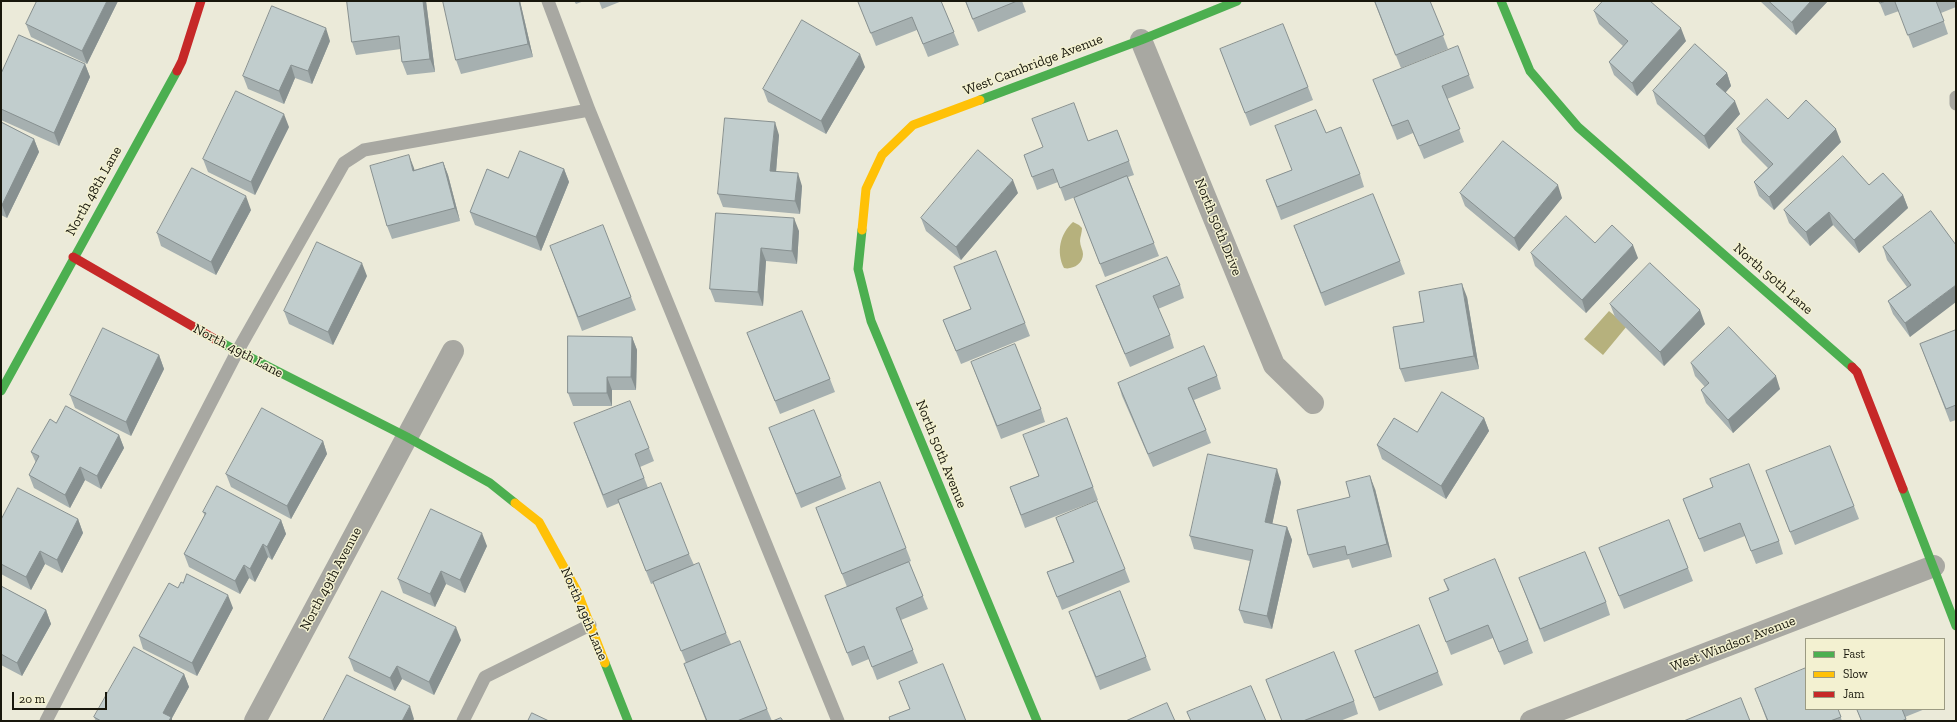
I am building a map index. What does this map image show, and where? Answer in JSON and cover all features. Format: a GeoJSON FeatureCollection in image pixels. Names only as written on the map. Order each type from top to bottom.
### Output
{"type":"FeatureCollection","features":[{"type":"Feature","properties":{"kind":"street","name":"North 48th Lane"},"geometry":{"type":"LineString","coordinates":[[1,391],[182,61],[201,1]]}},
{"type":"Feature","properties":{"kind":"street","name":"West Cambridge Avenue"},"geometry":{"type":"LineString","coordinates":[[866,189],[882,155],[913,125],[1141,40],[1237,1]]}},
{"type":"Feature","properties":{"kind":"street","name":"North 50th Lane"},"geometry":{"type":"LineString","coordinates":[[1501,1],[1530,71],[1578,127],[1856,372],[1934,566],[1956,626]]}},
{"type":"Feature","properties":{"kind":"street","name":"North 50th Drive"},"geometry":{"type":"LineString","coordinates":[[1141,40],[1274,365],[1313,403]]}},
{"type":"Feature","properties":{"kind":"street","name":"North 50th Avenue"},"geometry":{"type":"LineString","coordinates":[[866,189],[858,270],[871,321],[1037,721]]}},
{"type":"Feature","properties":{"kind":"street","name":"North 49th Lane"},"geometry":{"type":"LineString","coordinates":[[74,257],[236,352],[407,437],[490,483],[539,522],[577,591],[628,721]]}},
{"type":"Feature","properties":{"kind":"street"},"geometry":{"type":"LineString","coordinates":[[407,437],[453,351]]}},
{"type":"Feature","properties":{"kind":"street","name":"North 49th Avenue"},"geometry":{"type":"LineString","coordinates":[[255,721],[407,437]]}},
{"type":"Feature","properties":{"kind":"street","name":"West Windsor Avenue"},"geometry":{"type":"LineString","coordinates":[[1532,721],[1934,566]]}},
{"type":"Feature","properties":{"kind":"lane"},"geometry":{"type":"LineString","coordinates":[[548,1],[589,110],[838,721]]}},
{"type":"Feature","properties":{"kind":"lane"},"geometry":{"type":"LineString","coordinates":[[1956,98],[1956,104]]}},
{"type":"Feature","properties":{"kind":"lane"},"geometry":{"type":"LineString","coordinates":[[46,721],[236,352],[344,163],[364,150],[589,110]]}},
{"type":"Feature","properties":{"kind":"lane"},"geometry":{"type":"LineString","coordinates":[[463,721],[486,677],[590,625]]}},
{"type":"Feature","properties":{"kind":"shaded area"},"geometry":{"type":"Polygon","coordinates":[[[1073,222],[1082,228],[1080,245],[1083,252],[1083,258],[1076,266],[1064,268],[1060,256],[1062,238],[1073,222]]]}},
{"type":"Feature","properties":{"kind":"shaded area"},"geometry":{"type":"Polygon","coordinates":[[[1609,311],[1627,326],[1603,355],[1584,339],[1609,311]]]}},
{"type":"Feature","properties":{"kind":"building"},"geometry":{"type":"Polygon","coordinates":[[[37,1],[107,1],[82,51],[26,24],[37,1]]]}},
{"type":"Feature","properties":{"kind":"building"},"geometry":{"type":"Polygon","coordinates":[[[347,1],[423,1],[430,59],[402,62],[399,36],[352,42],[347,1]]]}},
{"type":"Feature","properties":{"kind":"building"},"geometry":{"type":"Polygon","coordinates":[[[443,1],[519,1],[528,44],[456,60],[443,1]]]}},
{"type":"Feature","properties":{"kind":"building"},"geometry":{"type":"Polygon","coordinates":[[[858,1],[941,1],[954,32],[923,44],[912,17],[871,33],[858,1]]]}},
{"type":"Feature","properties":{"kind":"building"},"geometry":{"type":"Polygon","coordinates":[[[966,1],[1017,1],[973,19],[966,1]]]}},
{"type":"Feature","properties":{"kind":"building"},"geometry":{"type":"Polygon","coordinates":[[[1375,1],[1430,1],[1444,35],[1396,55],[1375,1]]]}},
{"type":"Feature","properties":{"kind":"building"},"geometry":{"type":"Polygon","coordinates":[[[1603,1],[1650,1],[1681,28],[1632,83],[1609,62],[1628,41],[1594,11],[1603,1]]]}},
{"type":"Feature","properties":{"kind":"building"},"geometry":{"type":"Polygon","coordinates":[[[1769,1],[1811,1],[1792,22],[1769,1]]]}},
{"type":"Feature","properties":{"kind":"building"},"geometry":{"type":"Polygon","coordinates":[[[1895,1],[1936,1],[1944,21],[1908,35],[1895,1]]]}},
{"type":"Feature","properties":{"kind":"building"},"geometry":{"type":"Polygon","coordinates":[[[272,6],[326,28],[308,71],[291,65],[279,91],[243,76],[272,6]]]}},
{"type":"Feature","properties":{"kind":"building"},"geometry":{"type":"Polygon","coordinates":[[[802,20],[860,54],[821,121],[763,89],[802,20]]]}},
{"type":"Feature","properties":{"kind":"building"},"geometry":{"type":"Polygon","coordinates":[[[1283,24],[1308,87],[1245,113],[1220,49],[1283,24]]]}},
{"type":"Feature","properties":{"kind":"building"},"geometry":{"type":"Polygon","coordinates":[[[19,35],[85,64],[54,133],[1,109],[1,74],[19,35]]]}},
{"type":"Feature","properties":{"kind":"building"},"geometry":{"type":"Polygon","coordinates":[[[1695,44],[1727,73],[1716,84],[1735,101],[1704,136],[1653,91],[1695,44]]]}},
{"type":"Feature","properties":{"kind":"building"},"geometry":{"type":"Polygon","coordinates":[[[1458,46],[1469,75],[1442,86],[1460,129],[1419,146],[1408,120],[1392,126],[1373,80],[1458,46]]]}},
{"type":"Feature","properties":{"kind":"building"},"geometry":{"type":"Polygon","coordinates":[[[236,91],[284,114],[251,182],[203,159],[236,91]]]}},
{"type":"Feature","properties":{"kind":"building"},"geometry":{"type":"Polygon","coordinates":[[[1767,99],[1788,119],[1806,100],[1836,129],[1769,197],[1754,182],[1773,164],[1737,129],[1767,99]]]}},
{"type":"Feature","properties":{"kind":"building"},"geometry":{"type":"Polygon","coordinates":[[[1074,103],[1088,141],[1117,130],[1129,161],[1060,188],[1053,169],[1032,177],[1024,155],[1043,147],[1032,119],[1074,103]]]}},
{"type":"Feature","properties":{"kind":"building"},"geometry":{"type":"Polygon","coordinates":[[[1316,110],[1326,133],[1341,127],[1360,174],[1277,207],[1266,180],[1292,170],[1275,126],[1316,110]]]}},
{"type":"Feature","properties":{"kind":"building"},"geometry":{"type":"Polygon","coordinates":[[[725,118],[775,122],[770,171],[798,173],[795,201],[718,194],[725,118]]]}},
{"type":"Feature","properties":{"kind":"building"},"geometry":{"type":"Polygon","coordinates":[[[1,122],[34,139],[2,205],[1,204],[1,122]]]}},
{"type":"Feature","properties":{"kind":"building"},"geometry":{"type":"Polygon","coordinates":[[[1503,141],[1558,185],[1514,238],[1460,193],[1503,141]]]}},
{"type":"Feature","properties":{"kind":"building"},"geometry":{"type":"Polygon","coordinates":[[[978,150],[1013,180],[956,247],[921,218],[978,150]]]}},
{"type":"Feature","properties":{"kind":"building"},"geometry":{"type":"Polygon","coordinates":[[[520,151],[564,169],[536,237],[470,212],[487,169],[508,178],[520,151]]]}},
{"type":"Feature","properties":{"kind":"building"},"geometry":{"type":"Polygon","coordinates":[[[409,155],[413,171],[443,162],[455,208],[387,226],[370,166],[409,155]]]}},
{"type":"Feature","properties":{"kind":"building"},"geometry":{"type":"Polygon","coordinates":[[[1843,156],[1869,185],[1883,173],[1903,195],[1854,240],[1829,212],[1806,232],[1784,210],[1843,156]]]}},
{"type":"Feature","properties":{"kind":"building"},"geometry":{"type":"Polygon","coordinates":[[[192,168],[246,196],[211,262],[157,233],[192,168]]]}},
{"type":"Feature","properties":{"kind":"building"},"geometry":{"type":"Polygon","coordinates":[[[1127,176],[1154,243],[1100,264],[1074,198],[1127,176]]]}},
{"type":"Feature","properties":{"kind":"building"},"geometry":{"type":"Polygon","coordinates":[[[1373,194],[1400,261],[1321,293],[1294,226],[1373,194]]]}},
{"type":"Feature","properties":{"kind":"building"},"geometry":{"type":"Polygon","coordinates":[[[1931,211],[1956,245],[1956,285],[1905,323],[1888,301],[1911,285],[1883,247],[1931,211]]]}},
{"type":"Feature","properties":{"kind":"building"},"geometry":{"type":"Polygon","coordinates":[[[716,213],[794,218],[792,251],[761,248],[758,292],[710,289],[716,213]]]}},
{"type":"Feature","properties":{"kind":"building"},"geometry":{"type":"Polygon","coordinates":[[[1566,216],[1595,243],[1612,225],[1633,245],[1582,300],[1531,253],[1566,216]]]}},
{"type":"Feature","properties":{"kind":"building"},"geometry":{"type":"Polygon","coordinates":[[[603,225],[631,297],[578,317],[550,246],[603,225]]]}},
{"type":"Feature","properties":{"kind":"building"},"geometry":{"type":"Polygon","coordinates":[[[317,242],[362,263],[328,332],[284,311],[317,242]]]}},
{"type":"Feature","properties":{"kind":"building"},"geometry":{"type":"Polygon","coordinates":[[[996,251],[1025,323],[956,351],[943,320],[971,309],[954,267],[996,251]]]}},
{"type":"Feature","properties":{"kind":"building"},"geometry":{"type":"Polygon","coordinates":[[[1167,257],[1180,285],[1153,296],[1170,335],[1125,354],[1096,286],[1167,257]]]}},
{"type":"Feature","properties":{"kind":"building"},"geometry":{"type":"Polygon","coordinates":[[[1650,263],[1700,310],[1660,352],[1610,304],[1650,263]]]}},
{"type":"Feature","properties":{"kind":"building"},"geometry":{"type":"Polygon","coordinates":[[[1462,284],[1474,356],[1400,369],[1393,327],[1424,322],[1419,292],[1462,284]]]}},
{"type":"Feature","properties":{"kind":"building"},"geometry":{"type":"Polygon","coordinates":[[[802,311],[830,379],[775,401],[747,333],[802,311]]]}},
{"type":"Feature","properties":{"kind":"building"},"geometry":{"type":"Polygon","coordinates":[[[1729,327],[1776,376],[1728,420],[1701,390],[1709,383],[1691,363],[1729,327]]]}},
{"type":"Feature","properties":{"kind":"building"},"geometry":{"type":"Polygon","coordinates":[[[103,328],[159,355],[126,422],[70,395],[103,328]]]}},
{"type":"Feature","properties":{"kind":"building"},"geometry":{"type":"Polygon","coordinates":[[[1956,330],[1956,405],[1946,409],[1920,344],[1956,330]]]}},
{"type":"Feature","properties":{"kind":"building"},"geometry":{"type":"Polygon","coordinates":[[[568,336],[632,337],[631,377],[607,377],[607,393],[568,393],[568,336]]]}},
{"type":"Feature","properties":{"kind":"building"},"geometry":{"type":"Polygon","coordinates":[[[1015,344],[1041,409],[997,426],[971,362],[1015,344]]]}},
{"type":"Feature","properties":{"kind":"building"},"geometry":{"type":"Polygon","coordinates":[[[1204,346],[1217,376],[1188,388],[1206,430],[1148,454],[1118,383],[1204,346]]]}},
{"type":"Feature","properties":{"kind":"building"},"geometry":{"type":"Polygon","coordinates":[[[1442,392],[1484,418],[1441,486],[1377,445],[1394,418],[1417,432],[1442,392]]]}},
{"type":"Feature","properties":{"kind":"building"},"geometry":{"type":"Polygon","coordinates":[[[630,401],[649,448],[635,454],[644,478],[603,495],[574,423],[630,401]]]}},
{"type":"Feature","properties":{"kind":"building"},"geometry":{"type":"Polygon","coordinates":[[[66,406],[119,435],[97,476],[80,467],[65,495],[29,475],[39,456],[31,452],[50,419],[56,423],[66,406]]]}},
{"type":"Feature","properties":{"kind":"building"},"geometry":{"type":"Polygon","coordinates":[[[262,408],[323,441],[287,506],[226,474],[262,408]]]}},
{"type":"Feature","properties":{"kind":"building"},"geometry":{"type":"Polygon","coordinates":[[[814,410],[841,476],[796,494],[769,428],[814,410]]]}},
{"type":"Feature","properties":{"kind":"building"},"geometry":{"type":"Polygon","coordinates":[[[1067,418],[1093,487],[1021,515],[1010,487],[1039,476],[1023,435],[1067,418]]]}},
{"type":"Feature","properties":{"kind":"building"},"geometry":{"type":"Polygon","coordinates":[[[1830,446],[1854,506],[1790,532],[1766,471],[1830,446]]]}},
{"type":"Feature","properties":{"kind":"building"},"geometry":{"type":"Polygon","coordinates":[[[1208,454],[1277,469],[1265,522],[1287,527],[1267,616],[1239,610],[1253,550],[1190,536],[1208,454]]]}},
{"type":"Feature","properties":{"kind":"building"},"geometry":{"type":"Polygon","coordinates":[[[1749,464],[1779,541],[1751,551],[1740,523],[1699,539],[1683,499],[1713,487],[1710,479],[1749,464]]]}},
{"type":"Feature","properties":{"kind":"building"},"geometry":{"type":"Polygon","coordinates":[[[1370,476],[1387,544],[1347,555],[1345,546],[1308,555],[1297,510],[1350,497],[1346,482],[1370,476]]]}},
{"type":"Feature","properties":{"kind":"building"},"geometry":{"type":"Polygon","coordinates":[[[880,482],[906,548],[842,574],[816,508],[880,482]]]}},
{"type":"Feature","properties":{"kind":"building"},"geometry":{"type":"Polygon","coordinates":[[[661,483],[689,554],[646,571],[618,500],[661,483]]]}},
{"type":"Feature","properties":{"kind":"building"},"geometry":{"type":"Polygon","coordinates":[[[217,486],[281,520],[267,547],[263,544],[250,569],[244,565],[235,581],[184,554],[206,513],[203,512],[217,486]]]}},
{"type":"Feature","properties":{"kind":"building"},"geometry":{"type":"Polygon","coordinates":[[[18,488],[78,519],[57,560],[40,551],[26,577],[1,564],[1,520],[18,488]]]}},
{"type":"Feature","properties":{"kind":"building"},"geometry":{"type":"Polygon","coordinates":[[[1097,501],[1125,569],[1057,597],[1047,572],[1074,562],[1056,518],[1097,501]]]}},
{"type":"Feature","properties":{"kind":"building"},"geometry":{"type":"Polygon","coordinates":[[[431,509],[482,533],[460,580],[441,571],[430,594],[398,579],[431,509]]]}},
{"type":"Feature","properties":{"kind":"building"},"geometry":{"type":"Polygon","coordinates":[[[1669,520],[1688,568],[1619,596],[1599,548],[1669,520]]]}},
{"type":"Feature","properties":{"kind":"building"},"geometry":{"type":"Polygon","coordinates":[[[1585,552],[1606,602],[1540,629],[1519,578],[1585,552]]]}},
{"type":"Feature","properties":{"kind":"building"},"geometry":{"type":"Polygon","coordinates":[[[1495,559],[1528,640],[1499,652],[1488,625],[1446,642],[1429,598],[1449,590],[1444,580],[1495,559]]]}},
{"type":"Feature","properties":{"kind":"building"},"geometry":{"type":"Polygon","coordinates":[[[909,562],[923,596],[896,608],[913,650],[872,667],[864,646],[847,653],[825,596],[909,562]]]}},
{"type":"Feature","properties":{"kind":"building"},"geometry":{"type":"Polygon","coordinates":[[[699,563],[726,633],[681,651],[653,582],[699,563]]]}},
{"type":"Feature","properties":{"kind":"building"},"geometry":{"type":"Polygon","coordinates":[[[187,574],[228,595],[192,663],[139,636],[169,583],[178,588],[181,582],[183,583],[187,574]]]}},
{"type":"Feature","properties":{"kind":"building"},"geometry":{"type":"Polygon","coordinates":[[[1,586],[46,610],[17,663],[1,654],[1,586]]]}},
{"type":"Feature","properties":{"kind":"building"},"geometry":{"type":"Polygon","coordinates":[[[382,591],[456,627],[429,682],[397,666],[390,678],[349,658],[382,591]]]}},
{"type":"Feature","properties":{"kind":"building"},"geometry":{"type":"Polygon","coordinates":[[[1120,591],[1146,657],[1096,677],[1069,612],[1120,591]]]}},
{"type":"Feature","properties":{"kind":"building"},"geometry":{"type":"Polygon","coordinates":[[[1419,625],[1438,672],[1374,698],[1355,651],[1419,625]]]}},
{"type":"Feature","properties":{"kind":"building"},"geometry":{"type":"Polygon","coordinates":[[[740,641],[767,709],[737,721],[707,721],[684,664],[740,641]]]}},
{"type":"Feature","properties":{"kind":"building"},"geometry":{"type":"Polygon","coordinates":[[[134,647],[184,674],[163,713],[171,717],[169,721],[101,721],[94,717],[134,647]]]}},
{"type":"Feature","properties":{"kind":"building"},"geometry":{"type":"Polygon","coordinates":[[[1334,652],[1354,701],[1303,721],[1282,721],[1266,680],[1334,652]]]}},
{"type":"Feature","properties":{"kind":"building"},"geometry":{"type":"Polygon","coordinates":[[[943,664],[966,721],[890,721],[889,717],[910,709],[899,682],[943,664]]]}},
{"type":"Feature","properties":{"kind":"building"},"geometry":{"type":"Polygon","coordinates":[[[1805,668],[1805,710],[1838,710],[1841,717],[1830,721],[1768,721],[1755,689],[1805,668]]]}},
{"type":"Feature","properties":{"kind":"building"},"geometry":{"type":"Polygon","coordinates":[[[347,675],[410,706],[402,721],[323,721],[347,675]]]}},
{"type":"Feature","properties":{"kind":"building"},"geometry":{"type":"Polygon","coordinates":[[[1251,686],[1266,721],[1191,721],[1187,712],[1251,686]]]}},
{"type":"Feature","properties":{"kind":"building"},"geometry":{"type":"Polygon","coordinates":[[[1741,698],[1750,721],[1684,721],[1741,698]]]}},
{"type":"Feature","properties":{"kind":"building"},"geometry":{"type":"Polygon","coordinates":[[[1167,703],[1175,721],[1126,721],[1167,703]]]}},
{"type":"Feature","properties":{"kind":"building"},"geometry":{"type":"Polygon","coordinates":[[[1857,710],[1902,710],[1906,719],[1902,721],[1862,721],[1857,710]]]}},
{"type":"Feature","properties":{"kind":"building"},"geometry":{"type":"Polygon","coordinates":[[[532,713],[549,721],[528,721],[532,713]]]}},
{"type":"Feature","properties":{"kind":"building"},"geometry":{"type":"Polygon","coordinates":[[[781,718],[783,721],[773,721],[781,718]]]}},
{"type":"Feature","properties":{"kind":"traffic: fast"},"geometry":{"type":"LineString","coordinates":[[980,100],[1141,40],[1237,1]]}},
{"type":"Feature","properties":{"kind":"traffic: fast"},"geometry":{"type":"LineString","coordinates":[[1501,1],[1530,71],[1578,127],[1852,367]]}},
{"type":"Feature","properties":{"kind":"traffic: fast"},"geometry":{"type":"LineString","coordinates":[[1,391],[177,71]]}},
{"type":"Feature","properties":{"kind":"traffic: fast"},"geometry":{"type":"LineString","coordinates":[[862,230],[858,269],[871,321],[1037,721]]}},
{"type":"Feature","properties":{"kind":"traffic: fast"},"geometry":{"type":"LineString","coordinates":[[218,341],[407,437],[490,483],[515,503]]}},
{"type":"Feature","properties":{"kind":"traffic: fast"},"geometry":{"type":"LineString","coordinates":[[1903,489],[1956,626]]}},
{"type":"Feature","properties":{"kind":"traffic: fast"},"geometry":{"type":"LineString","coordinates":[[605,663],[628,721]]}},
{"type":"Feature","properties":{"kind":"traffic: slow"},"geometry":{"type":"LineString","coordinates":[[862,230],[866,189],[882,155],[913,125],[980,100]]}},
{"type":"Feature","properties":{"kind":"traffic: slow"},"geometry":{"type":"LineString","coordinates":[[515,503],[539,522],[577,591],[605,663]]}},
{"type":"Feature","properties":{"kind":"traffic: jam"},"geometry":{"type":"LineString","coordinates":[[177,71],[182,61],[201,1]]}},
{"type":"Feature","properties":{"kind":"traffic: jam"},"geometry":{"type":"LineString","coordinates":[[73,257],[218,341]]}},
{"type":"Feature","properties":{"kind":"traffic: jam"},"geometry":{"type":"LineString","coordinates":[[1852,367],[1857,372],[1903,489]]}}]}
